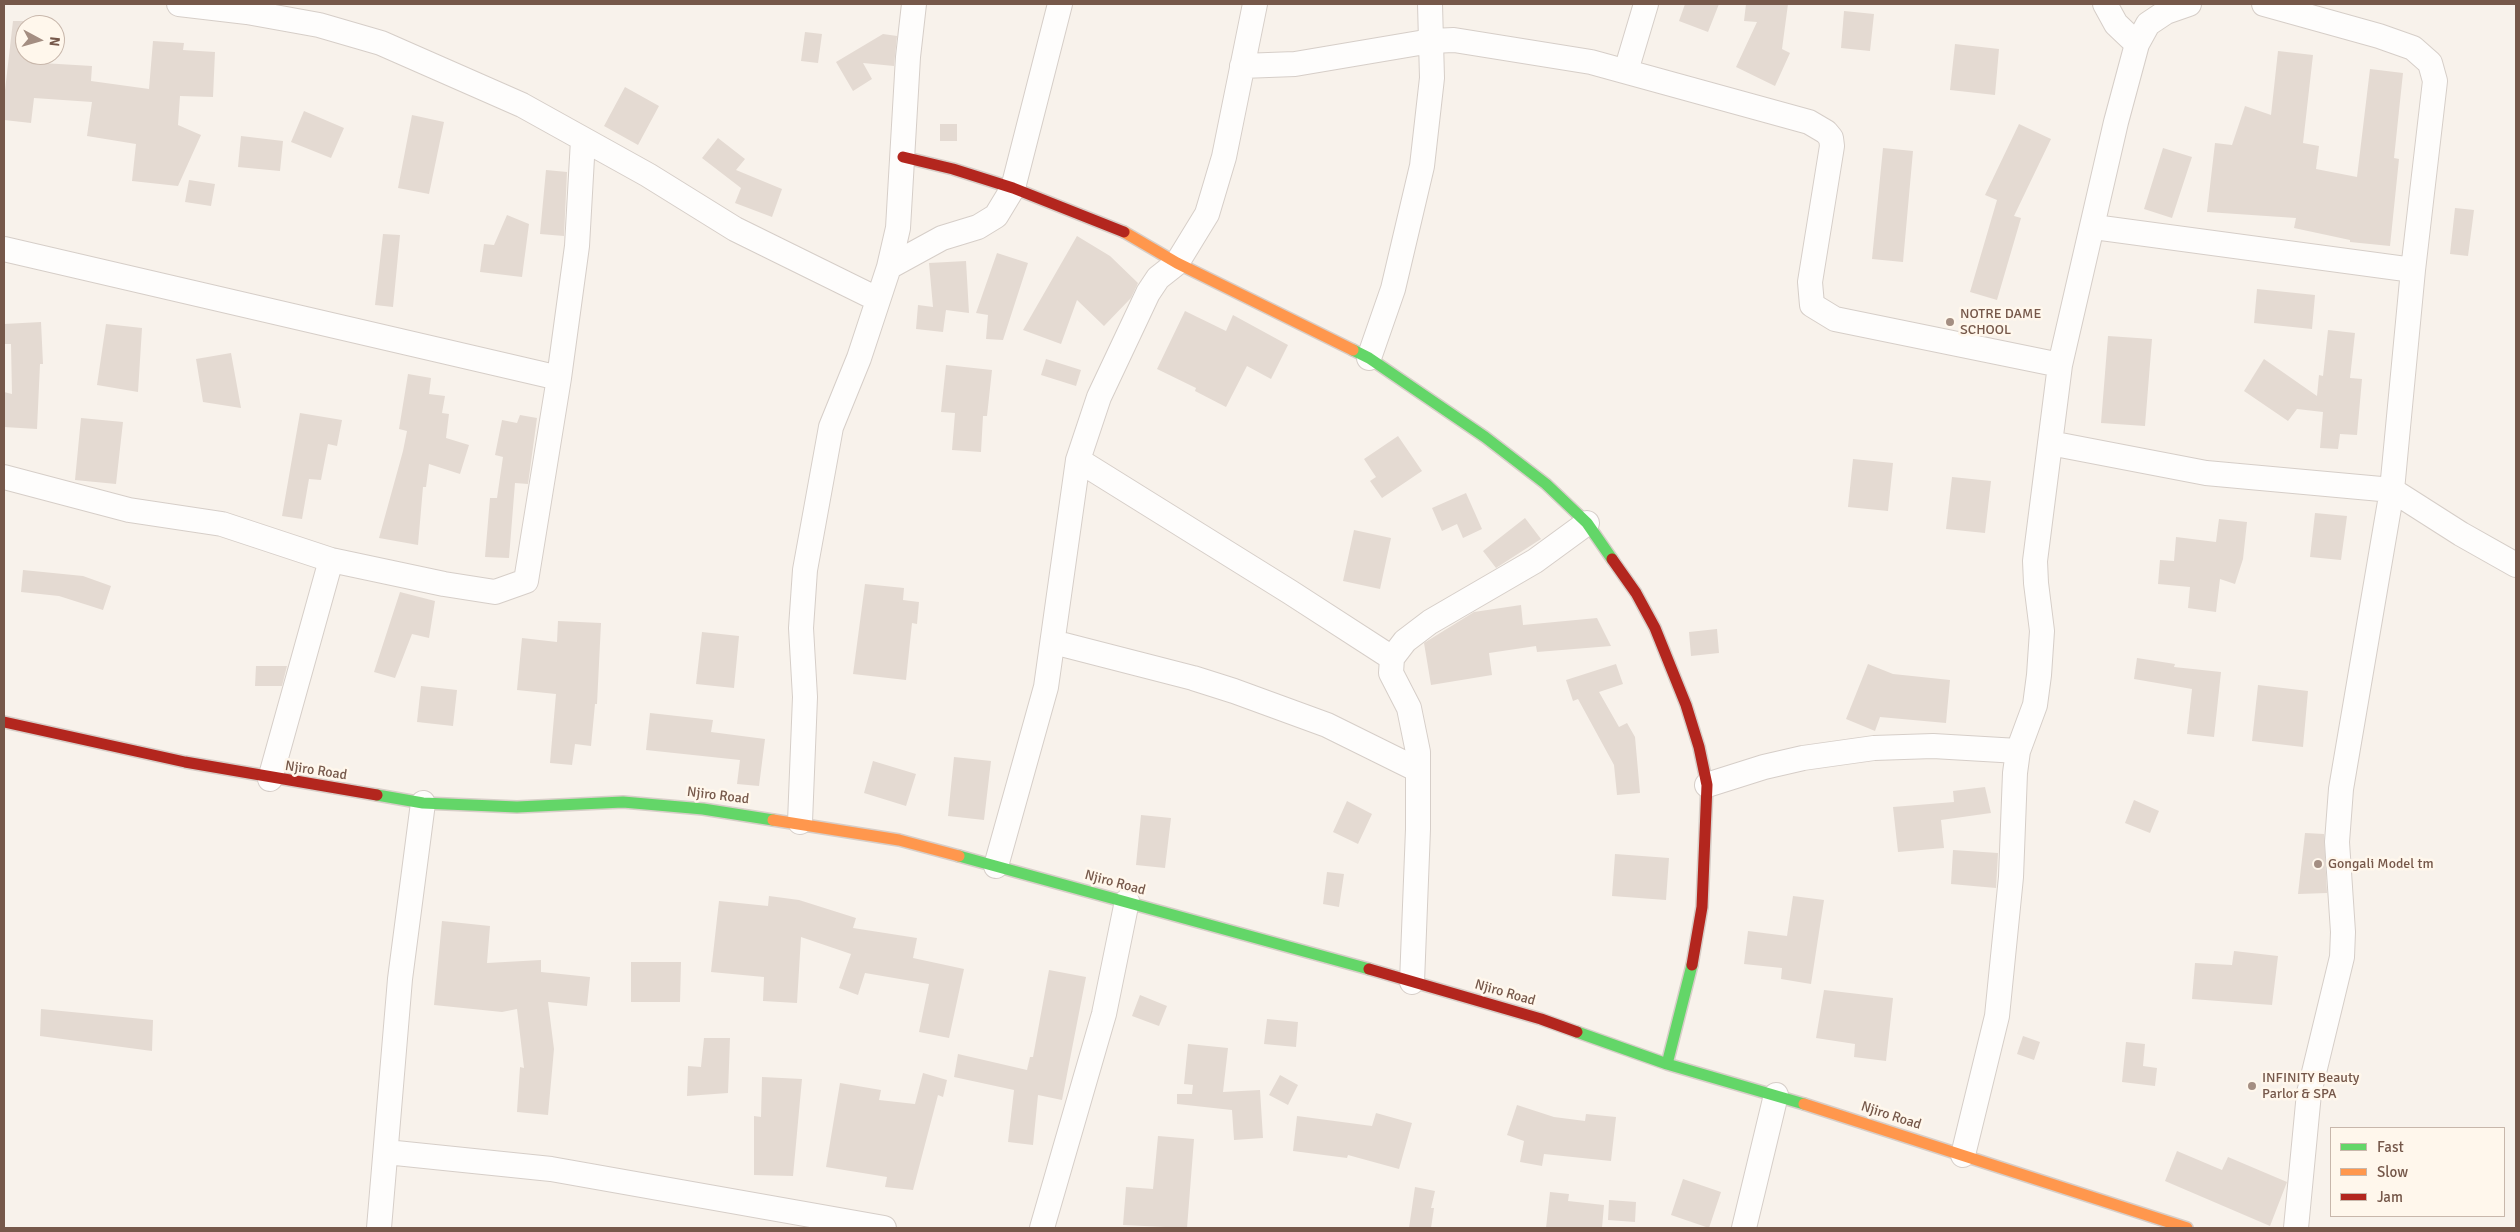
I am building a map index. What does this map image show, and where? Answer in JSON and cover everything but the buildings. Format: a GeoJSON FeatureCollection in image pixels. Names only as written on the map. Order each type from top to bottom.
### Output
{"type":"FeatureCollection","features":[{"type":"Feature","properties":{"kind":"street"},"geometry":{"type":"LineString","coordinates":[[179,4],[247,12],[310,23],[381,43],[522,105],[648,175],[735,229],[877,299]]}},
{"type":"Feature","properties":{"kind":"street"},"geometry":{"type":"LineString","coordinates":[[800,822],[805,698],[801,628],[805,570],[830,427],[859,358],[889,267],[898,228],[904,157],[908,57],[914,4]]}},
{"type":"Feature","properties":{"kind":"street"},"geometry":{"type":"LineString","coordinates":[[889,267],[942,238],[978,227],[996,216],[1013,188],[1060,4]]}},
{"type":"Feature","properties":{"kind":"street"},"geometry":{"type":"LineString","coordinates":[[996,866],[1046,687],[1078,460],[1099,397],[1135,320],[1158,278],[1178,263],[1207,214],[1224,157],[1255,4]]}},
{"type":"Feature","properties":{"kind":"street"},"geometry":{"type":"LineString","coordinates":[[1369,358],[1393,289],[1422,166],[1432,78],[1430,4]]}},
{"type":"Feature","properties":{"kind":"street"},"geometry":{"type":"LineString","coordinates":[[1626,71],[1646,4]]}},
{"type":"Feature","properties":{"kind":"street"},"geometry":{"type":"LineString","coordinates":[[2104,4],[2116,24],[2137,44]]}},
{"type":"Feature","properties":{"kind":"street"},"geometry":{"type":"LineString","coordinates":[[1963,1155],[1997,1016],[2011,877],[2015,773],[2018,751],[2035,705],[2039,675],[2042,631],[2036,583],[2036,560],[2060,366],[2094,227],[2116,122],[2137,44],[2148,24],[2166,12],[2190,4]]}},
{"type":"Feature","properties":{"kind":"street"},"geometry":{"type":"LineString","coordinates":[[2264,4],[2303,9],[2413,48],[2430,63],[2435,82],[2413,270],[2392,490],[2341,789],[2337,842],[2343,944],[2335,991],[2309,1093],[2296,1228]]}},
{"type":"Feature","properties":{"kind":"street"},"geometry":{"type":"LineString","coordinates":[[1242,66],[1295,64],[1431,41],[1454,40],[1591,62],[1809,122],[1826,132],[1831,138],[1832,146],[1829,175],[1810,282],[1812,305],[1835,319],[2060,366]]}},
{"type":"Feature","properties":{"kind":"street"},"geometry":{"type":"LineString","coordinates":[[4,477],[129,510],[222,524],[331,560],[444,584],[495,592],[526,581],[559,378],[577,246],[583,140]]}},
{"type":"Feature","properties":{"kind":"street"},"geometry":{"type":"LineString","coordinates":[[904,157],[1013,188],[1085,215],[1128,234],[1178,263],[1369,358],[1485,437],[1546,484],[1587,524],[1636,593],[1655,628],[1686,705],[1699,748],[1707,786],[1702,907],[1690,974],[1667,1064]]}},
{"type":"Feature","properties":{"kind":"street"},"geometry":{"type":"LineString","coordinates":[[2094,227],[2413,270]]}},
{"type":"Feature","properties":{"kind":"street"},"geometry":{"type":"LineString","coordinates":[[4,249],[559,378]]}},
{"type":"Feature","properties":{"kind":"street"},"geometry":{"type":"LineString","coordinates":[[2050,443],[2206,473],[2392,490],[2461,534],[2516,565]]}},
{"type":"Feature","properties":{"kind":"street"},"geometry":{"type":"LineString","coordinates":[[1078,460],[1282,586],[1392,658]]}},
{"type":"Feature","properties":{"kind":"street"},"geometry":{"type":"LineString","coordinates":[[1412,982],[1418,770],[1413,722],[1406,701],[1391,673],[1392,658],[1405,641],[1430,622],[1535,561],[1587,524]]}},
{"type":"Feature","properties":{"kind":"street"},"geometry":{"type":"LineString","coordinates":[[270,779],[331,560]]}},
{"type":"Feature","properties":{"kind":"street"},"geometry":{"type":"LineString","coordinates":[[1053,642],[1193,678],[1243,694],[1327,725],[1418,770]]}},
{"type":"Feature","properties":{"kind":"street","name":"Njiro Road"},"geometry":{"type":"LineString","coordinates":[[4,722],[270,779],[423,803],[517,807],[623,802],[703,809],[800,822],[899,840],[1127,901],[1541,1019],[1667,1064],[1776,1095],[2187,1228]]}},
{"type":"Feature","properties":{"kind":"street"},"geometry":{"type":"LineString","coordinates":[[1707,786],[1764,767],[1802,758],[1874,748],[1933,746],[2018,751]]}},
{"type":"Feature","properties":{"kind":"street"},"geometry":{"type":"LineString","coordinates":[[379,1228],[400,979],[423,803]]}},
{"type":"Feature","properties":{"kind":"street"},"geometry":{"type":"LineString","coordinates":[[1042,1228],[1104,1014],[1127,901]]}},
{"type":"Feature","properties":{"kind":"street"},"geometry":{"type":"LineString","coordinates":[[1744,1228],[1776,1095]]}},
{"type":"Feature","properties":{"kind":"street"},"geometry":{"type":"LineString","coordinates":[[386,1152],[551,1169],[804,1221],[884,1228]]}},
{"type":"Feature","properties":{"kind":"traffic: fast"},"geometry":{"type":"LineString","coordinates":[[1353,350],[1369,358],[1485,437],[1546,484],[1587,523],[1612,559]]}},
{"type":"Feature","properties":{"kind":"traffic: fast"},"geometry":{"type":"LineString","coordinates":[[377,795],[423,803],[517,807],[623,802],[703,809],[773,820]]}},
{"type":"Feature","properties":{"kind":"traffic: fast"},"geometry":{"type":"LineString","coordinates":[[959,856],[1369,969]]}},
{"type":"Feature","properties":{"kind":"traffic: fast"},"geometry":{"type":"LineString","coordinates":[[1667,1064],[1692,965]]}},
{"type":"Feature","properties":{"kind":"traffic: fast"},"geometry":{"type":"LineString","coordinates":[[1577,1032],[1667,1064],[1804,1104]]}},
{"type":"Feature","properties":{"kind":"traffic: slow"},"geometry":{"type":"LineString","coordinates":[[1124,232],[1177,263],[1353,350]]}},
{"type":"Feature","properties":{"kind":"traffic: slow"},"geometry":{"type":"LineString","coordinates":[[773,820],[899,840],[959,856]]}},
{"type":"Feature","properties":{"kind":"traffic: slow"},"geometry":{"type":"LineString","coordinates":[[1804,1104],[2187,1228]]}},
{"type":"Feature","properties":{"kind":"traffic: jam"},"geometry":{"type":"LineString","coordinates":[[903,157],[953,169],[1013,188],[1124,232]]}},
{"type":"Feature","properties":{"kind":"traffic: jam"},"geometry":{"type":"LineString","coordinates":[[1612,559],[1636,593],[1655,628],[1686,705],[1699,747],[1707,785],[1702,907],[1692,965]]}},
{"type":"Feature","properties":{"kind":"traffic: jam"},"geometry":{"type":"LineString","coordinates":[[4,722],[185,762],[377,795]]}},
{"type":"Feature","properties":{"kind":"traffic: jam"},"geometry":{"type":"LineString","coordinates":[[1369,969],[1541,1019],[1577,1032]]}},
{"type":"Feature","properties":{"kind":"place","name":"NOTRE DAME SCHOOL"},"geometry":{"type":"Point","coordinates":[1950,322]}},
{"type":"Feature","properties":{"kind":"place","name":"Gongali Model tm"},"geometry":{"type":"Point","coordinates":[2318,864]}},
{"type":"Feature","properties":{"kind":"place","name":"INFINITY Beauty Parlor & SPA"},"geometry":{"type":"Point","coordinates":[2252,1086]}}]}
